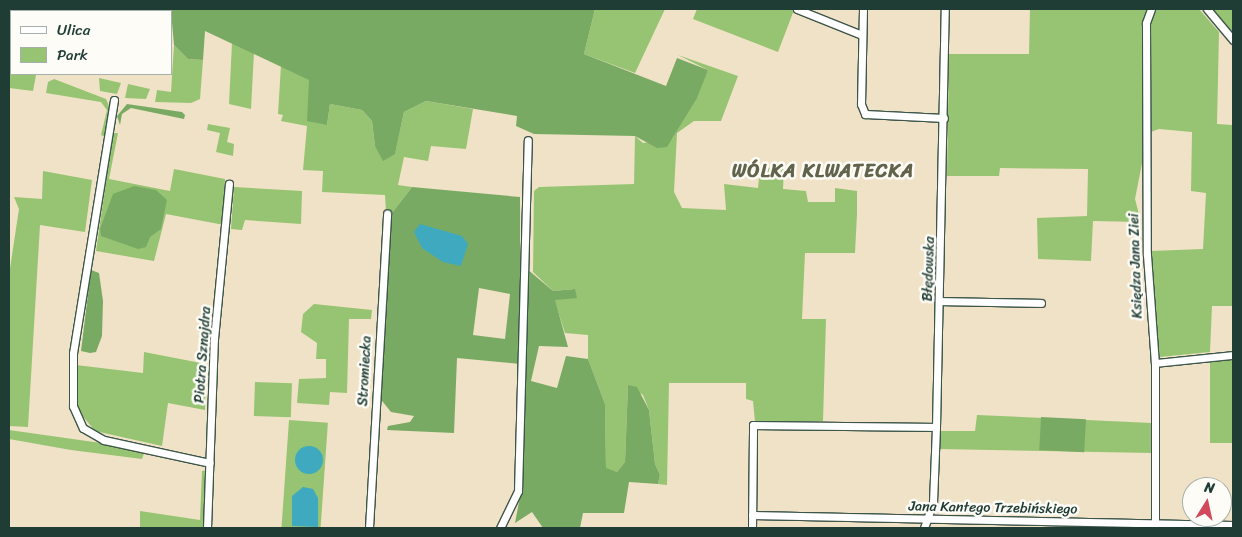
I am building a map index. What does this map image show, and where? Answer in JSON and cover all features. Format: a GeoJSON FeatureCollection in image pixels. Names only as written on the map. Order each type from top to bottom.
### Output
{"type":"FeatureCollection","features":[{"type":"Feature","properties":{"kind":"street"},"geometry":{"type":"LineString","coordinates":[[797,9],[862,35]]}},
{"type":"Feature","properties":{"kind":"street"},"geometry":{"type":"LineString","coordinates":[[862,9],[861,104],[866,114],[944,118]]}},
{"type":"Feature","properties":{"kind":"street","name":"Błędowska"},"geometry":{"type":"LineString","coordinates":[[924,528],[933,502],[941,301],[945,9]]}},
{"type":"Feature","properties":{"kind":"street","name":"Księdza Jana Ziei"},"geometry":{"type":"LineString","coordinates":[[1151,9],[1146,23],[1147,273],[1155,363],[1154,523]]}},
{"type":"Feature","properties":{"kind":"street"},"geometry":{"type":"LineString","coordinates":[[1207,9],[1233,40]]}},
{"type":"Feature","properties":{"kind":"street"},"geometry":{"type":"LineString","coordinates":[[114,100],[72,353],[73,406],[82,428],[104,440],[210,463]]}},
{"type":"Feature","properties":{"kind":"street"},"geometry":{"type":"LineString","coordinates":[[500,528],[518,492],[528,140]]}},
{"type":"Feature","properties":{"kind":"street","name":"Piotra Sznajdra"},"geometry":{"type":"LineString","coordinates":[[207,528],[214,339],[229,184]]}},
{"type":"Feature","properties":{"kind":"street","name":"Stromiecka"},"geometry":{"type":"LineString","coordinates":[[369,528],[388,214]]}},
{"type":"Feature","properties":{"kind":"street"},"geometry":{"type":"LineString","coordinates":[[941,301],[1041,303]]}},
{"type":"Feature","properties":{"kind":"street"},"geometry":{"type":"LineString","coordinates":[[1155,363],[1233,355]]}},
{"type":"Feature","properties":{"kind":"street"},"geometry":{"type":"LineString","coordinates":[[752,528],[753,425],[936,427]]}},
{"type":"Feature","properties":{"kind":"street","name":"Jana Kantego Trzebińskiego"},"geometry":{"type":"LineString","coordinates":[[752,515],[1233,525]]}},
{"type":"Feature","properties":{"kind":"green space"},"geometry":{"type":"Polygon","coordinates":[[[56,9],[595,9],[584,54],[666,86],[677,58],[708,70],[697,98],[667,147],[657,148],[635,136],[534,134],[516,126],[517,116],[426,101],[404,112],[395,154],[383,161],[375,146],[372,121],[362,110],[330,104],[327,125],[307,121],[309,80],[205,31],[203,60],[188,59],[174,45],[172,10],[56,9]]]}},
{"type":"Feature","properties":{"kind":"green space"},"geometry":{"type":"Polygon","coordinates":[[[595,9],[665,9],[635,73],[584,54],[595,9]]]}},
{"type":"Feature","properties":{"kind":"green space"},"geometry":{"type":"Polygon","coordinates":[[[697,9],[794,10],[778,52],[693,19],[697,9]]]}},
{"type":"Feature","properties":{"kind":"green space"},"geometry":{"type":"Polygon","coordinates":[[[1030,9],[1199,9],[1219,32],[1217,124],[1233,125],[1233,306],[1212,306],[1210,352],[1160,357],[1151,305],[1151,251],[1203,249],[1206,193],[1191,191],[1192,132],[1159,129],[1148,133],[1135,199],[1141,222],[1093,221],[1091,261],[1038,259],[1037,218],[1087,216],[1088,169],[1000,168],[999,176],[947,176],[949,54],[1029,54],[1030,9]]]}},
{"type":"Feature","properties":{"kind":"green space"},"geometry":{"type":"Polygon","coordinates":[[[1214,9],[1233,9],[1233,33],[1215,13],[1214,9]]]}},
{"type":"Feature","properties":{"kind":"green space"},"geometry":{"type":"Polygon","coordinates":[[[232,43],[254,52],[251,109],[229,104],[232,43]]]}},
{"type":"Feature","properties":{"kind":"green space"},"geometry":{"type":"Polygon","coordinates":[[[174,45],[188,59],[203,60],[200,99],[191,103],[155,102],[157,90],[171,92],[174,45]]]}},
{"type":"Feature","properties":{"kind":"green space"},"geometry":{"type":"Polygon","coordinates":[[[678,55],[738,76],[721,121],[694,121],[677,133],[674,192],[682,208],[726,210],[724,184],[758,188],[760,167],[784,169],[783,189],[806,191],[808,202],[835,202],[835,188],[857,191],[857,214],[855,253],[805,253],[802,319],[826,319],[823,421],[755,422],[753,401],[746,399],[746,383],[669,383],[667,485],[658,484],[660,475],[655,464],[649,410],[643,395],[628,385],[625,462],[617,472],[606,469],[605,404],[588,359],[588,335],[565,333],[554,299],[574,289],[553,291],[533,272],[534,191],[539,187],[634,184],[635,136],[643,143],[672,139],[708,70],[678,55]]]}},
{"type":"Feature","properties":{"kind":"green space"},"geometry":{"type":"Polygon","coordinates":[[[281,65],[310,80],[327,125],[330,104],[362,110],[372,121],[375,146],[395,153],[404,112],[426,101],[473,109],[466,149],[431,146],[428,161],[404,157],[398,185],[412,187],[392,213],[386,212],[385,195],[322,192],[323,171],[303,170],[307,126],[281,121],[283,115],[278,114],[281,65]]]}},
{"type":"Feature","properties":{"kind":"green space"},"geometry":{"type":"Polygon","coordinates":[[[9,73],[10,75],[36,75],[33,91],[9,88],[9,73]]]}},
{"type":"Feature","properties":{"kind":"green space"},"geometry":{"type":"Polygon","coordinates":[[[99,78],[121,83],[117,94],[100,91],[99,78]]]}},
{"type":"Feature","properties":{"kind":"green space"},"geometry":{"type":"Polygon","coordinates":[[[54,79],[106,99],[110,108],[105,137],[101,135],[107,110],[101,102],[46,93],[48,82],[54,79]]]}},
{"type":"Feature","properties":{"kind":"green space"},"geometry":{"type":"Polygon","coordinates":[[[128,84],[150,89],[146,99],[125,98],[128,84]]]}},
{"type":"Feature","properties":{"kind":"green space"},"geometry":{"type":"Polygon","coordinates":[[[127,104],[182,112],[185,115],[184,119],[131,108],[122,114],[120,125],[117,116],[127,104]]]}},
{"type":"Feature","properties":{"kind":"green space"},"geometry":{"type":"Polygon","coordinates":[[[208,124],[230,128],[227,142],[234,144],[233,156],[216,152],[220,133],[207,130],[208,124]]]}},
{"type":"Feature","properties":{"kind":"green space"},"geometry":{"type":"Polygon","coordinates":[[[113,133],[118,133],[109,179],[170,191],[174,169],[225,179],[224,225],[166,214],[154,261],[96,251],[113,133]]]}},
{"type":"Feature","properties":{"kind":"green space"},"geometry":{"type":"Polygon","coordinates":[[[43,171],[92,180],[85,232],[40,225],[28,427],[9,426],[9,275],[19,209],[14,197],[42,199],[43,171]]]}},
{"type":"Feature","properties":{"kind":"green space"},"geometry":{"type":"Polygon","coordinates":[[[134,186],[156,190],[167,200],[161,229],[150,237],[146,247],[138,249],[101,236],[100,229],[113,194],[134,186]]]}},
{"type":"Feature","properties":{"kind":"green space"},"geometry":{"type":"Polygon","coordinates":[[[234,187],[302,191],[301,224],[245,220],[242,230],[231,229],[234,187]]]}},
{"type":"Feature","properties":{"kind":"green space"},"geometry":{"type":"Polygon","coordinates":[[[412,187],[520,197],[520,263],[553,291],[575,289],[577,298],[555,300],[568,347],[539,346],[531,381],[557,388],[566,356],[588,359],[605,404],[606,468],[617,472],[625,462],[628,385],[637,387],[649,410],[655,464],[660,475],[658,484],[629,482],[624,513],[583,513],[580,528],[543,528],[532,512],[515,523],[522,486],[520,364],[457,358],[454,433],[387,430],[388,426],[410,422],[414,416],[391,412],[379,397],[392,213],[412,187]],[[479,288],[473,335],[505,339],[510,294],[479,288]]]}},
{"type":"Feature","properties":{"kind":"green space"},"geometry":{"type":"Polygon","coordinates":[[[91,270],[99,273],[103,301],[102,336],[96,352],[90,353],[81,351],[91,270]]]}},
{"type":"Feature","properties":{"kind":"green space"},"geometry":{"type":"Polygon","coordinates":[[[314,304],[372,310],[371,319],[349,319],[347,393],[330,392],[329,405],[297,403],[299,379],[326,378],[326,359],[316,359],[317,343],[301,332],[303,314],[314,304]]]}},
{"type":"Feature","properties":{"kind":"green space"},"geometry":{"type":"Polygon","coordinates":[[[144,352],[206,364],[205,410],[168,403],[162,446],[95,431],[76,408],[76,365],[143,373],[144,352]]]}},
{"type":"Feature","properties":{"kind":"green space"},"geometry":{"type":"Polygon","coordinates":[[[1210,359],[1232,359],[1232,443],[1210,443],[1210,359]]]}},
{"type":"Feature","properties":{"kind":"green space"},"geometry":{"type":"Polygon","coordinates":[[[255,382],[292,383],[291,417],[254,416],[255,382]]]}},
{"type":"Feature","properties":{"kind":"green space"},"geometry":{"type":"Polygon","coordinates":[[[977,415],[1152,423],[1152,453],[939,449],[941,431],[975,431],[977,415]]]}},
{"type":"Feature","properties":{"kind":"green space"},"geometry":{"type":"Polygon","coordinates":[[[1041,417],[1086,419],[1084,452],[1039,450],[1041,417]]]}},
{"type":"Feature","properties":{"kind":"green space"},"geometry":{"type":"Polygon","coordinates":[[[289,420],[328,423],[321,528],[281,528],[289,420]]]}},
{"type":"Feature","properties":{"kind":"green space"},"geometry":{"type":"Polygon","coordinates":[[[9,430],[108,444],[144,453],[142,459],[71,450],[9,439],[9,430]]]}},
{"type":"Feature","properties":{"kind":"green space"},"geometry":{"type":"Polygon","coordinates":[[[207,470],[205,528],[140,528],[140,511],[200,520],[202,471],[207,470]]]}},
{"type":"Feature","properties":{"kind":"water"},"geometry":{"type":"Polygon","coordinates":[[[420,224],[462,236],[468,244],[461,266],[443,262],[422,248],[414,232],[420,224]]]}},
{"type":"Feature","properties":{"kind":"water"},"geometry":{"type":"Polygon","coordinates":[[[309,446],[319,450],[323,460],[319,470],[309,474],[299,470],[295,460],[299,450],[309,446]]]}},
{"type":"Feature","properties":{"kind":"water"},"geometry":{"type":"Polygon","coordinates":[[[303,487],[313,489],[318,498],[318,527],[292,526],[292,496],[303,487]]]}},
{"type":"Feature","properties":{"kind":"district","name":"WÓLKA KLWATECKA"},"geometry":{"type":"Point","coordinates":[823,171]}}]}
